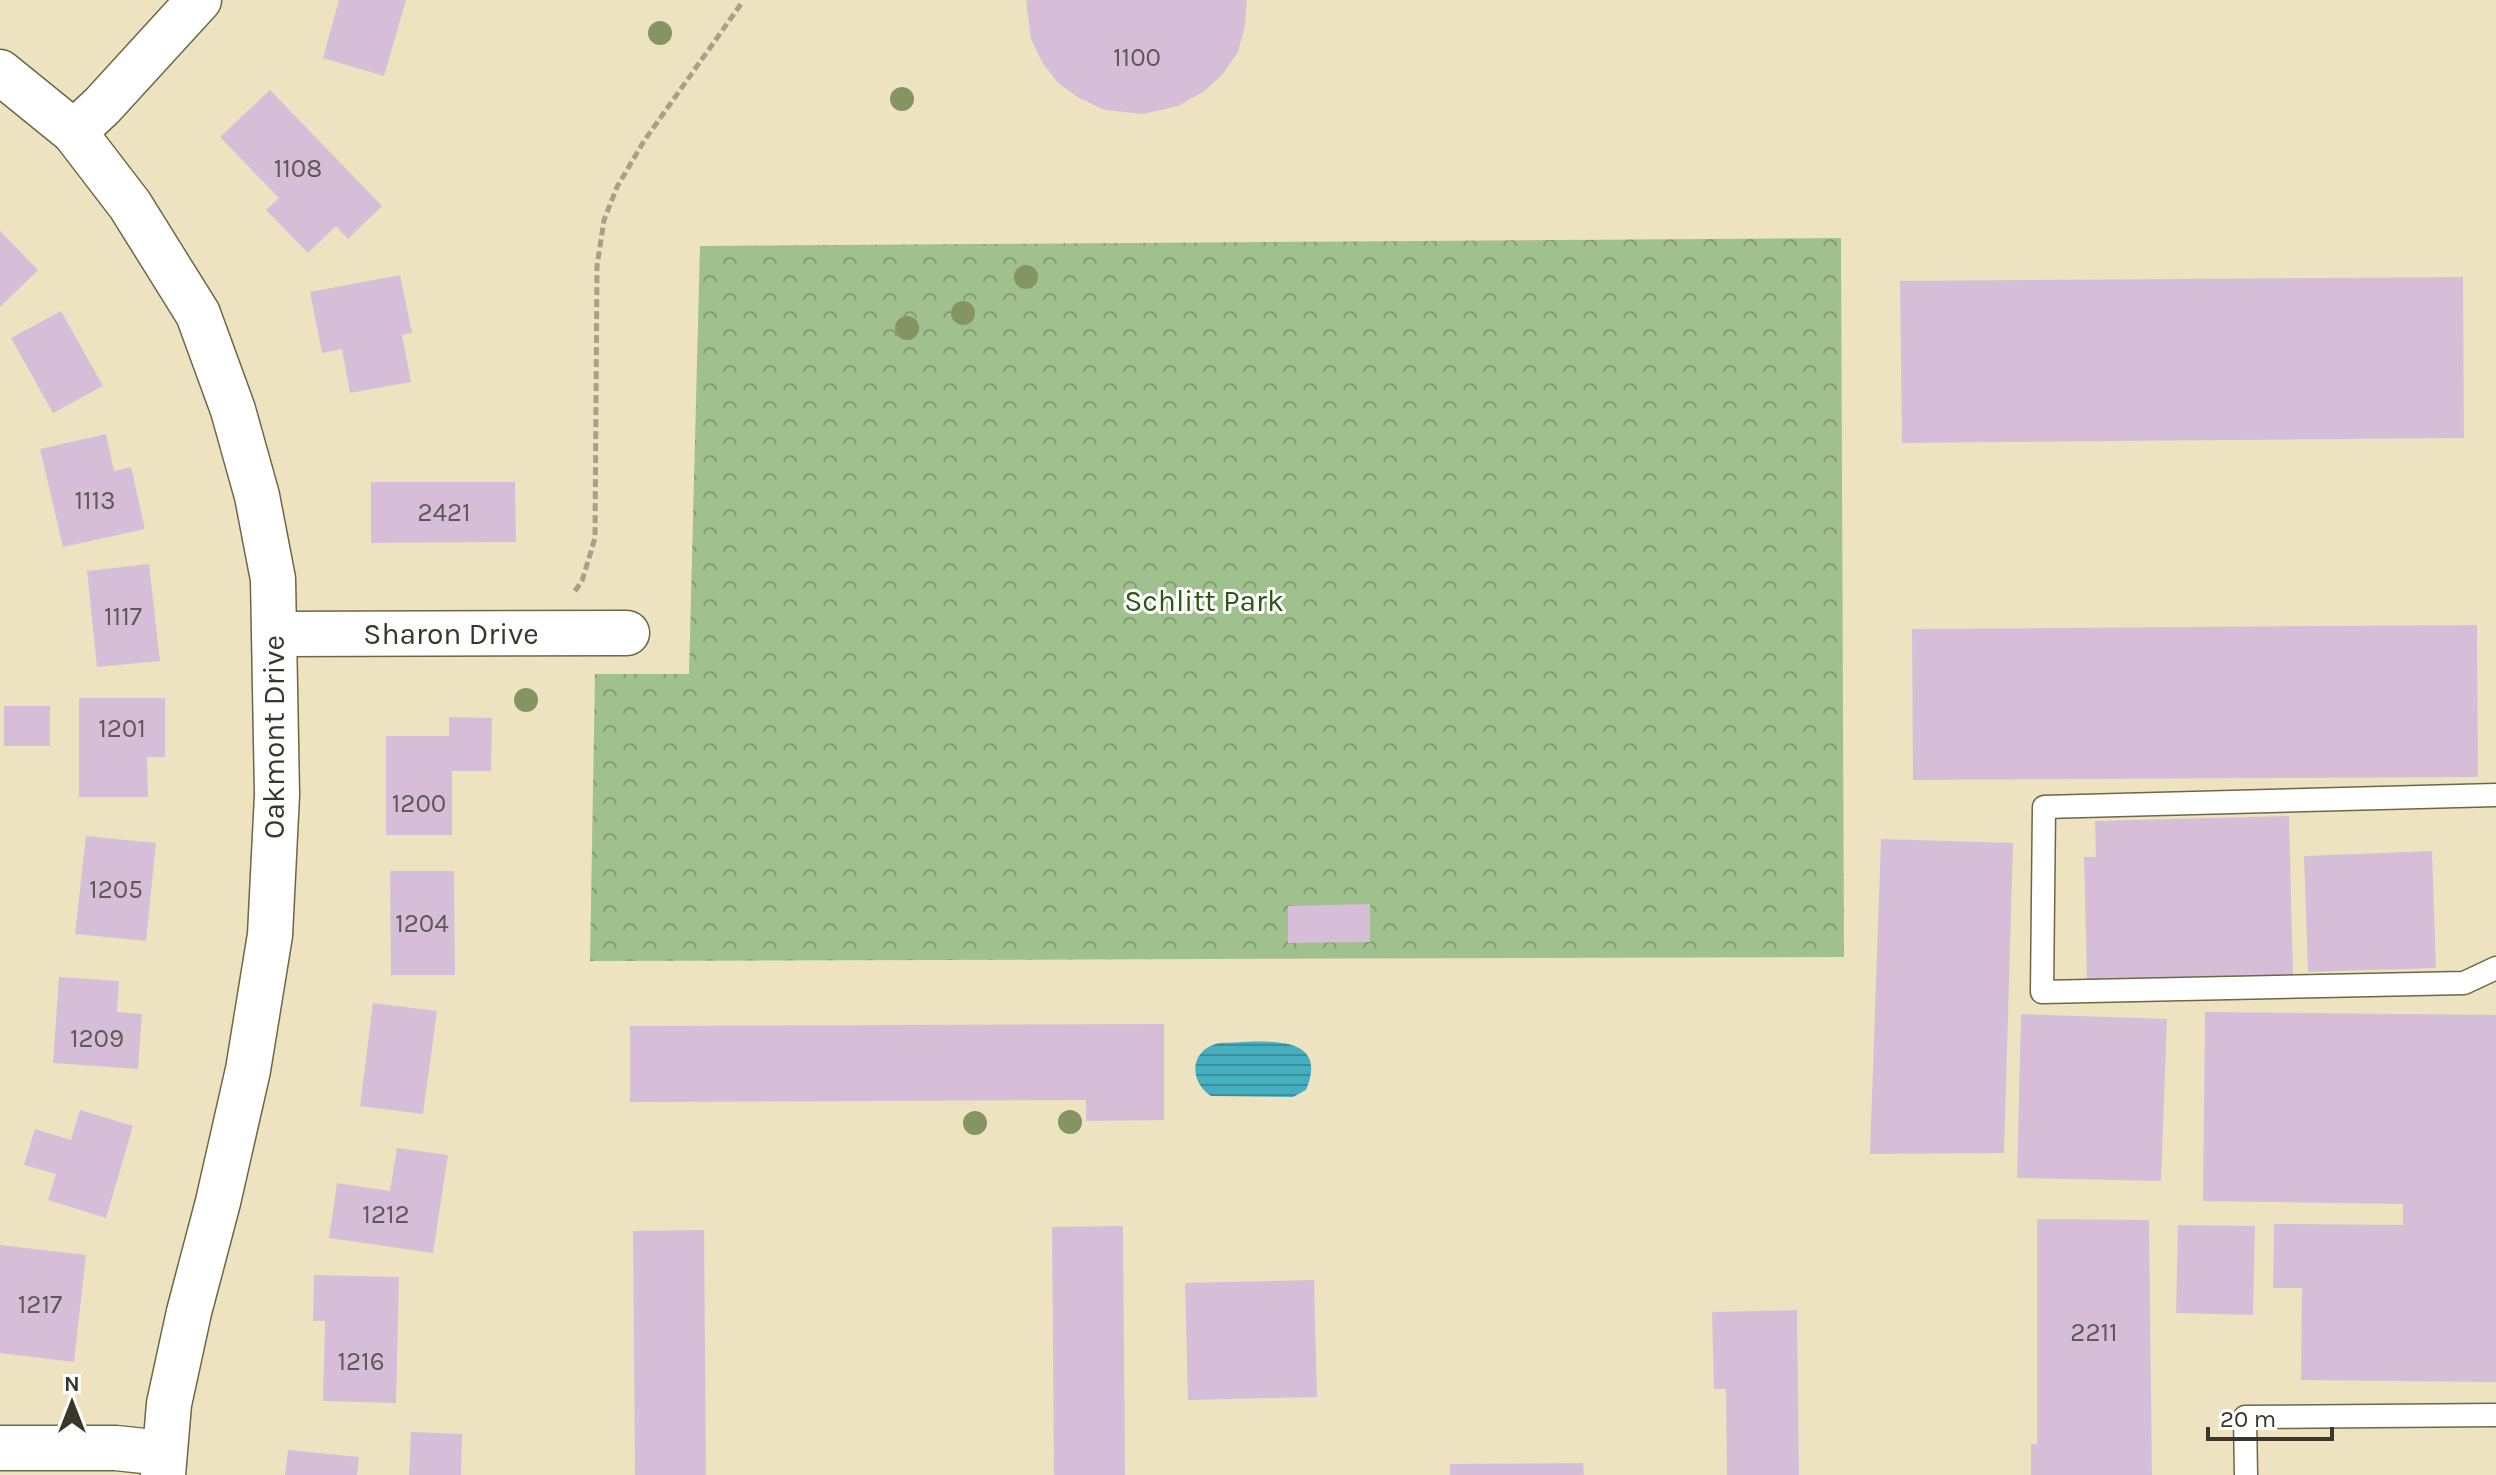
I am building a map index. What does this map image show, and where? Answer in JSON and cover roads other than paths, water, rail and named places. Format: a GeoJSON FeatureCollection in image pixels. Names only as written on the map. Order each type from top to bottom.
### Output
{"type":"FeatureCollection","features":[{"type":"Feature","properties":{"kind":"street"},"geometry":{"type":"LineString","coordinates":[[74,132],[102,106],[199,0]]}},
{"type":"Feature","properties":{"kind":"street","name":"Oakmont Drive"},"geometry":{"type":"LineString","coordinates":[[0,72],[74,132],[130,205],[198,314],[233,410],[257,496],[273,579],[277,795],[270,935],[248,1070],[169,1404],[163,1464]]}},
{"type":"Feature","properties":{"kind":"street","name":"Sharon Drive"},"geometry":{"type":"LineString","coordinates":[[275,634],[627,633]]}},
{"type":"Feature","properties":{"kind":"street"},"geometry":{"type":"LineString","coordinates":[[0,1448],[116,1448],[163,1464]]}},
{"type":"Feature","properties":{"kind":"lane"},"geometry":{"type":"LineString","coordinates":[[2496,795],[2044,807],[2042,992],[2464,983],[2496,968]]}},
{"type":"Feature","properties":{"kind":"lane"},"geometry":{"type":"LineString","coordinates":[[2246,1475],[2245,1417],[2496,1415]]}},
{"type":"Feature","properties":{"kind":"water"},"geometry":{"type":"Polygon","coordinates":[[[1269,1042],[1299,1048],[1308,1057],[1311,1070],[1306,1090],[1293,1097],[1211,1096],[1198,1082],[1196,1065],[1203,1051],[1220,1043],[1269,1042]]]}},
{"type":"Feature","properties":{"kind":"park label","name":"Schlitt Park"},"geometry":{"type":"Point","coordinates":[1204,601]}}]}
